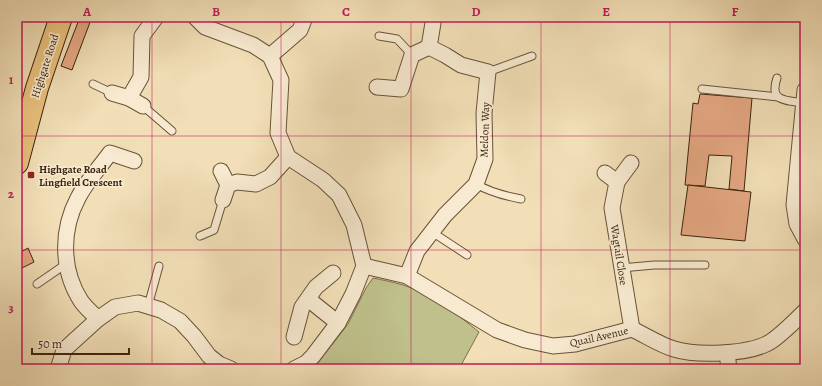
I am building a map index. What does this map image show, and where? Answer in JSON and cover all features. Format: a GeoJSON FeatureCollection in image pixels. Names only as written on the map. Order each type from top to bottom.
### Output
{"type":"FeatureCollection","features":[{"type":"Feature","properties":{"kind":"main road","name":"Highgate Road"},"geometry":{"type":"LineString","coordinates":[[17,162],[22,120],[37,88],[57,18]]}},
{"type":"Feature","properties":{"kind":"street"},"geometry":{"type":"LineString","coordinates":[[129,98],[141,77],[142,36],[156,17]]}},
{"type":"Feature","properties":{"kind":"street"},"geometry":{"type":"LineString","coordinates":[[195,17],[205,27],[253,45],[270,56],[281,80],[278,133],[288,157],[323,180],[338,195],[354,225],[364,266],[353,294],[338,323],[313,356],[297,369]]}},
{"type":"Feature","properties":{"kind":"street"},"geometry":{"type":"LineString","coordinates":[[270,56],[300,30],[305,17]]}},
{"type":"Feature","properties":{"kind":"street"},"geometry":{"type":"LineString","coordinates":[[429,47],[434,17]]}},
{"type":"Feature","properties":{"kind":"street"},"geometry":{"type":"LineString","coordinates":[[377,87],[404,94],[412,55],[429,47]]}},
{"type":"Feature","properties":{"kind":"street"},"geometry":{"type":"LineString","coordinates":[[429,47],[461,65],[488,72]]}},
{"type":"Feature","properties":{"kind":"street","name":"Meldon Way"},"geometry":{"type":"LineString","coordinates":[[407,276],[417,251],[445,215],[476,184],[485,159],[484,113],[488,72]]}},
{"type":"Feature","properties":{"kind":"street"},"geometry":{"type":"LineString","coordinates":[[112,93],[129,98],[143,106]]}},
{"type":"Feature","properties":{"kind":"street"},"geometry":{"type":"LineString","coordinates":[[804,97],[794,205],[797,224],[805,239]]}},
{"type":"Feature","properties":{"kind":"street"},"geometry":{"type":"LineString","coordinates":[[98,319],[81,302],[71,282],[66,264],[65,236],[70,215],[78,197],[107,147],[134,161]]}},
{"type":"Feature","properties":{"kind":"street"},"geometry":{"type":"LineString","coordinates":[[228,185],[237,182],[256,184],[270,177],[288,157]]}},
{"type":"Feature","properties":{"kind":"street","name":"Wagtail Close"},"geometry":{"type":"LineString","coordinates":[[631,163],[611,177],[612,208],[632,329]]}},
{"type":"Feature","properties":{"kind":"street"},"geometry":{"type":"LineString","coordinates":[[221,171],[228,185],[223,200]]}},
{"type":"Feature","properties":{"kind":"street","name":"Quail Avenue"},"geometry":{"type":"LineString","coordinates":[[364,266],[407,276],[497,330],[525,340],[553,346],[575,344],[632,329],[673,349],[689,352],[727,353],[749,350],[772,341],[805,311]]}},
{"type":"Feature","properties":{"kind":"street"},"geometry":{"type":"LineString","coordinates":[[294,337],[302,307],[316,287],[333,273]]}},
{"type":"Feature","properties":{"kind":"street"},"geometry":{"type":"LineString","coordinates":[[308,299],[338,323]]}},
{"type":"Feature","properties":{"kind":"street"},"geometry":{"type":"LineString","coordinates":[[58,369],[64,350],[98,319],[115,307],[138,303],[161,310],[180,321],[194,336],[209,356],[219,364],[231,369]]}},
{"type":"Feature","properties":{"kind":"street"},"geometry":{"type":"LineString","coordinates":[[727,353],[730,369]]}},
{"type":"Feature","properties":{"kind":"lane"},"geometry":{"type":"LineString","coordinates":[[379,36],[397,39],[412,55]]}},
{"type":"Feature","properties":{"kind":"lane"},"geometry":{"type":"LineString","coordinates":[[488,72],[532,56]]}},
{"type":"Feature","properties":{"kind":"lane"},"geometry":{"type":"LineString","coordinates":[[777,78],[774,92],[778,97]]}},
{"type":"Feature","properties":{"kind":"lane"},"geometry":{"type":"LineString","coordinates":[[93,84],[112,93]]}},
{"type":"Feature","properties":{"kind":"lane"},"geometry":{"type":"LineString","coordinates":[[702,89],[778,97],[782,99],[804,97]]}},
{"type":"Feature","properties":{"kind":"lane"},"geometry":{"type":"LineString","coordinates":[[143,106],[172,131]]}},
{"type":"Feature","properties":{"kind":"lane"},"geometry":{"type":"LineString","coordinates":[[476,184],[485,190],[521,199]]}},
{"type":"Feature","properties":{"kind":"lane"},"geometry":{"type":"LineString","coordinates":[[200,236],[214,230],[223,200]]}},
{"type":"Feature","properties":{"kind":"lane"},"geometry":{"type":"LineString","coordinates":[[432,232],[467,255]]}},
{"type":"Feature","properties":{"kind":"lane"},"geometry":{"type":"LineString","coordinates":[[37,284],[66,264]]}},
{"type":"Feature","properties":{"kind":"lane"},"geometry":{"type":"LineString","coordinates":[[621,268],[654,265],[705,265]]}},
{"type":"Feature","properties":{"kind":"lane"},"geometry":{"type":"LineString","coordinates":[[148,306],[159,266]]}},
{"type":"Feature","properties":{"kind":"green space"},"geometry":{"type":"Polygon","coordinates":[[[373,278],[403,285],[423,293],[452,311],[479,332],[459,369],[313,369],[348,324],[366,288],[373,278]]]}},
{"type":"Feature","properties":{"kind":"building"},"geometry":{"type":"Polygon","coordinates":[[[80,17],[92,17],[72,70],[61,66],[80,17]]]}},
{"type":"Feature","properties":{"kind":"building"},"geometry":{"type":"Polygon","coordinates":[[[700,94],[752,98],[744,191],[729,189],[732,156],[709,155],[705,186],[685,185],[693,103],[698,104],[700,94]]]}},
{"type":"Feature","properties":{"kind":"building"},"geometry":{"type":"Polygon","coordinates":[[[688,185],[751,192],[745,241],[681,235],[688,185]]]}},
{"type":"Feature","properties":{"kind":"building"},"geometry":{"type":"Polygon","coordinates":[[[28,248],[34,262],[22,268],[17,259],[17,254],[28,248]]]}},
{"type":"Feature","properties":{"kind":"place","name":"Highgate Road Lingfield Crescent"},"geometry":{"type":"Point","coordinates":[31,175]}}]}
